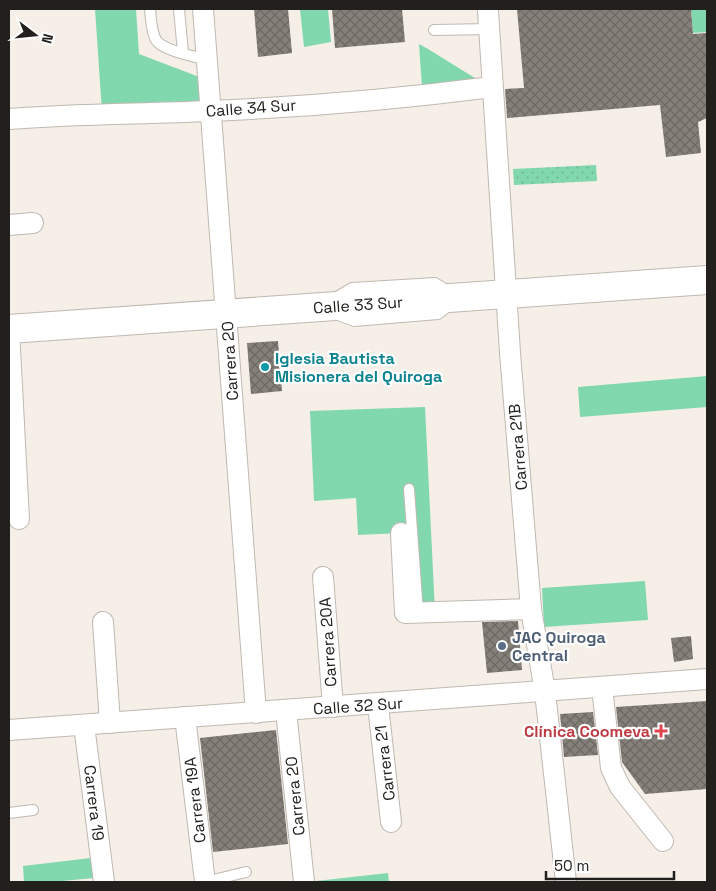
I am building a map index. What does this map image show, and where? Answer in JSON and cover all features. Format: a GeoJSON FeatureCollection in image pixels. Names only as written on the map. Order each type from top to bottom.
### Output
{"type":"FeatureCollection","features":[{"type":"Feature","properties":{"kind":"street","name":"Carrera 20"},"geometry":{"type":"LineString","coordinates":[[202,9],[256,713]]}},
{"type":"Feature","properties":{"kind":"street","name":"Carrera 21B"},"geometry":{"type":"LineString","coordinates":[[488,20],[506,295],[531,609],[545,692],[566,882]]}},
{"type":"Feature","properties":{"kind":"street","name":"Calle 34 Sur"},"geometry":{"type":"LineString","coordinates":[[9,119],[211,111],[422,96],[492,87]]}},
{"type":"Feature","properties":{"kind":"street"},"geometry":{"type":"LineString","coordinates":[[9,225],[33,223]]}},
{"type":"Feature","properties":{"kind":"street","name":"Calle 33 Sur"},"geometry":{"type":"LineString","coordinates":[[9,329],[707,280]]}},
{"type":"Feature","properties":{"kind":"street"},"geometry":{"type":"LineString","coordinates":[[9,329],[19,519]]}},
{"type":"Feature","properties":{"kind":"street"},"geometry":{"type":"LineString","coordinates":[[401,533],[412,613],[531,609]]}},
{"type":"Feature","properties":{"kind":"street","name":"Carrera 20A"},"geometry":{"type":"LineString","coordinates":[[323,577],[333,708]]}},
{"type":"Feature","properties":{"kind":"street"},"geometry":{"type":"LineString","coordinates":[[104,622],[110,723]]}},
{"type":"Feature","properties":{"kind":"street","name":"Calle 32 Sur"},"geometry":{"type":"LineString","coordinates":[[9,730],[707,680]]}},
{"type":"Feature","properties":{"kind":"street"},"geometry":{"type":"LineString","coordinates":[[602,687],[611,768],[620,787],[663,841]]}},
{"type":"Feature","properties":{"kind":"street","name":"Carrera 21"},"geometry":{"type":"LineString","coordinates":[[378,704],[391,822]]}},
{"type":"Feature","properties":{"kind":"street","name":"Carrera 20"},"geometry":{"type":"LineString","coordinates":[[286,710],[304,882]]}},
{"type":"Feature","properties":{"kind":"street","name":"Carrera 19A"},"geometry":{"type":"LineString","coordinates":[[185,717],[205,882]]}},
{"type":"Feature","properties":{"kind":"street","name":"Carrera 19"},"geometry":{"type":"LineString","coordinates":[[84,725],[104,882]]}},
{"type":"Feature","properties":{"kind":"lane"},"geometry":{"type":"LineString","coordinates":[[150,9],[156,40],[162,46],[207,60]]}},
{"type":"Feature","properties":{"kind":"lane"},"geometry":{"type":"LineString","coordinates":[[178,9],[183,53]]}},
{"type":"Feature","properties":{"kind":"lane"},"geometry":{"type":"LineString","coordinates":[[434,30],[488,20]]}},
{"type":"Feature","properties":{"kind":"lane"},"geometry":{"type":"LineString","coordinates":[[409,489],[412,613]]}},
{"type":"Feature","properties":{"kind":"lane"},"geometry":{"type":"LineString","coordinates":[[9,813],[33,810]]}},
{"type":"Feature","properties":{"kind":"lane"},"geometry":{"type":"LineString","coordinates":[[205,882],[246,872]]}},
{"type":"Feature","properties":{"kind":"green space"},"geometry":{"type":"Polygon","coordinates":[[[95,9],[136,9],[139,54],[202,78],[203,106],[102,112],[95,9]]]}},
{"type":"Feature","properties":{"kind":"green space"},"geometry":{"type":"Polygon","coordinates":[[[300,9],[328,9],[331,42],[304,47],[300,9]]]}},
{"type":"Feature","properties":{"kind":"green space"},"geometry":{"type":"Polygon","coordinates":[[[691,9],[707,9],[707,32],[693,33],[691,9]]]}},
{"type":"Feature","properties":{"kind":"green space"},"geometry":{"type":"Polygon","coordinates":[[[419,44],[428,49],[483,83],[422,87],[419,44]]]}},
{"type":"Feature","properties":{"kind":"green space"},"geometry":{"type":"Polygon","coordinates":[[[596,165],[597,181],[514,185],[513,169],[596,165]]]}},
{"type":"Feature","properties":{"kind":"green space"},"geometry":{"type":"Polygon","coordinates":[[[707,376],[707,407],[580,417],[578,387],[707,376]]]}},
{"type":"Feature","properties":{"kind":"green space"},"geometry":{"type":"Polygon","coordinates":[[[425,407],[435,612],[405,613],[401,533],[358,535],[356,498],[314,501],[310,411],[425,407]]]}},
{"type":"Feature","properties":{"kind":"green space"},"geometry":{"type":"Polygon","coordinates":[[[645,581],[648,620],[544,627],[542,588],[645,581]]]}},
{"type":"Feature","properties":{"kind":"green space"},"geometry":{"type":"Polygon","coordinates":[[[91,858],[94,878],[51,882],[24,882],[23,866],[91,858]]]}},
{"type":"Feature","properties":{"kind":"green space"},"geometry":{"type":"Polygon","coordinates":[[[388,873],[389,882],[307,882],[388,873]]]}},
{"type":"Feature","properties":{"kind":"building"},"geometry":{"type":"Polygon","coordinates":[[[254,9],[288,9],[292,53],[258,57],[254,9]]]}},
{"type":"Feature","properties":{"kind":"building"},"geometry":{"type":"Polygon","coordinates":[[[332,9],[402,9],[405,42],[335,48],[332,9]]]}},
{"type":"Feature","properties":{"kind":"building"},"geometry":{"type":"Polygon","coordinates":[[[517,9],[691,9],[693,34],[707,33],[707,118],[698,122],[701,153],[666,157],[660,105],[507,118],[505,89],[524,88],[517,9]]]}},
{"type":"Feature","properties":{"kind":"building","name":"Iglesia Bautista Misionera del Quiroga"},"geometry":{"type":"Polygon","coordinates":[[[278,341],[282,391],[251,394],[247,343],[278,341]]]}},
{"type":"Feature","properties":{"kind":"building","name":"JAC Quiroga Central"},"geometry":{"type":"Polygon","coordinates":[[[518,621],[522,670],[487,673],[482,622],[518,621]]]}},
{"type":"Feature","properties":{"kind":"building"},"geometry":{"type":"Polygon","coordinates":[[[691,636],[693,659],[674,662],[671,638],[691,636]]]}},
{"type":"Feature","properties":{"kind":"building","name":"Clínica Coomeva"},"geometry":{"type":"Polygon","coordinates":[[[707,701],[707,789],[645,794],[622,762],[616,707],[707,701]]]}},
{"type":"Feature","properties":{"kind":"building"},"geometry":{"type":"Polygon","coordinates":[[[593,712],[598,755],[564,757],[560,714],[593,712]]]}},
{"type":"Feature","properties":{"kind":"building"},"geometry":{"type":"Polygon","coordinates":[[[276,730],[288,844],[213,852],[200,738],[276,730]]]}},
{"type":"Feature","properties":{"kind":"place","name":"Iglesia Bautista Misionera del Quiroga"},"geometry":{"type":"Point","coordinates":[265,367]}},
{"type":"Feature","properties":{"kind":"place","name":"JAC Quiroga Central"},"geometry":{"type":"Point","coordinates":[502,646]}},
{"type":"Feature","properties":{"kind":"place","name":"Clínica Coomeva"},"geometry":{"type":"Point","coordinates":[661,731]}}]}
